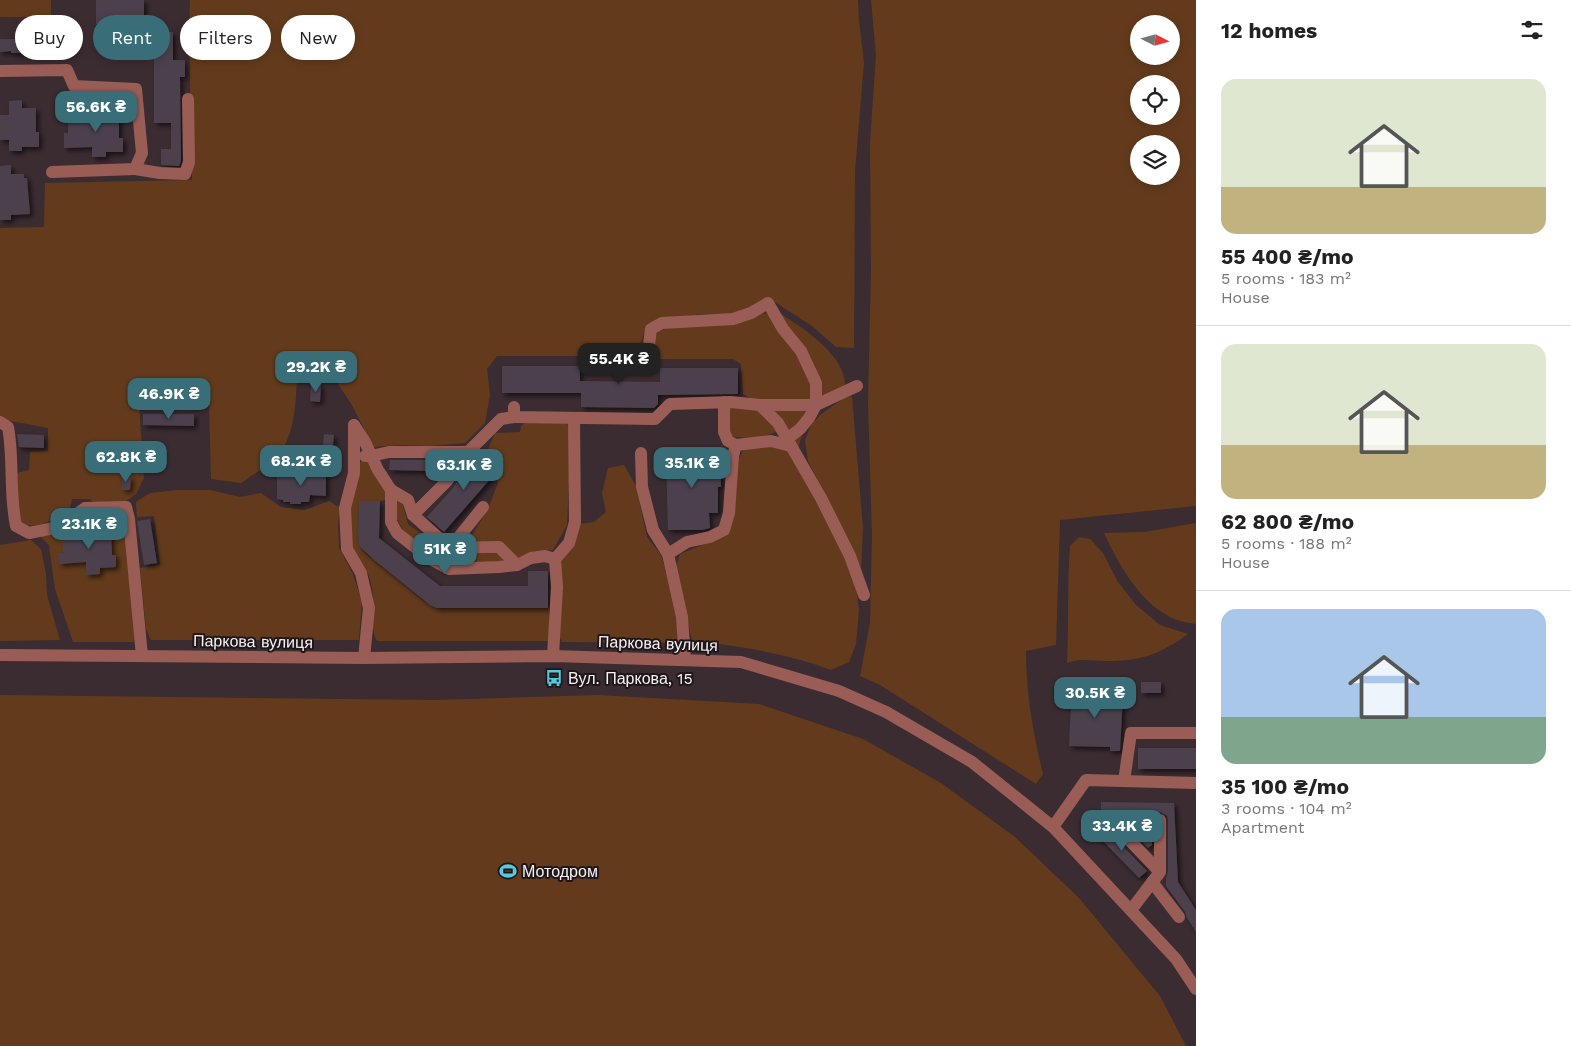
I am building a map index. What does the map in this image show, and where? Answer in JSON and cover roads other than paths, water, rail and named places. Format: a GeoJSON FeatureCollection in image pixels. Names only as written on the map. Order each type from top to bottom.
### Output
{"type":"FeatureCollection","features":[{"type":"Feature","properties":{"kind":"street"},"geometry":{"type":"LineString","coordinates":[[0,71],[67,70],[74,86],[136,89],[142,153],[135,169]]}},
{"type":"Feature","properties":{"kind":"street"},"geometry":{"type":"LineString","coordinates":[[52,172],[135,169],[185,174],[189,162],[188,99]]}},
{"type":"Feature","properties":{"kind":"street"},"geometry":{"type":"LineString","coordinates":[[649,345],[651,330],[662,324],[733,319],[751,313],[768,303],[783,329],[801,352],[816,383],[816,405],[809,418],[789,442]]}},
{"type":"Feature","properties":{"kind":"street"},"geometry":{"type":"LineString","coordinates":[[413,515],[447,480],[468,452],[501,419],[514,412],[574,419],[655,420],[670,404],[724,402],[760,405],[816,405],[857,386]]}},
{"type":"Feature","properties":{"kind":"street"},"geometry":{"type":"LineString","coordinates":[[724,402],[724,432],[728,442],[736,445],[771,441],[789,442]]}},
{"type":"Feature","properties":{"kind":"street"},"geometry":{"type":"LineString","coordinates":[[760,405],[778,423],[821,498],[850,556],[864,595]]}},
{"type":"Feature","properties":{"kind":"street"},"geometry":{"type":"LineString","coordinates":[[553,656],[558,587],[555,559],[569,543],[575,522],[574,419]]}},
{"type":"Feature","properties":{"kind":"street"},"geometry":{"type":"LineString","coordinates":[[0,422],[8,427],[12,445],[13,511],[16,526],[29,533],[59,527],[85,508],[126,507],[129,518],[142,656]]}},
{"type":"Feature","properties":{"kind":"street"},"geometry":{"type":"LineString","coordinates":[[364,658],[369,608],[361,573],[347,549],[344,508],[354,473],[354,425],[391,490],[408,500],[413,515],[450,548],[499,547],[517,565]]}},
{"type":"Feature","properties":{"kind":"street"},"geometry":{"type":"LineString","coordinates":[[668,554],[687,542],[710,537],[724,530],[729,513],[732,456],[736,445]]}},
{"type":"Feature","properties":{"kind":"street"},"geometry":{"type":"LineString","coordinates":[[354,462],[363,456],[389,452],[468,452]]}},
{"type":"Feature","properties":{"kind":"street"},"geometry":{"type":"LineString","coordinates":[[641,453],[642,487],[653,530],[668,554],[682,617],[685,660]]}},
{"type":"Feature","properties":{"kind":"street"},"geometry":{"type":"LineString","coordinates":[[391,490],[392,522],[397,533],[430,558],[449,569],[499,568],[517,565],[531,558],[545,556],[555,559]]}},
{"type":"Feature","properties":{"kind":"street"},"geometry":{"type":"LineString","coordinates":[[450,548],[483,507]]}},
{"type":"Feature","properties":{"kind":"street","name":"Паркова вулиця"},"geometry":{"type":"LineString","coordinates":[[0,655],[364,658],[553,656],[741,662],[839,691],[886,712],[972,762],[1053,826],[1176,959],[1196,989]]}},
{"type":"Feature","properties":{"kind":"street"},"geometry":{"type":"LineString","coordinates":[[1124,780],[1131,733],[1196,733]]}},
{"type":"Feature","properties":{"kind":"street"},"geometry":{"type":"LineString","coordinates":[[1053,826],[1086,780],[1196,783]]}},
{"type":"Feature","properties":{"kind":"street"},"geometry":{"type":"LineString","coordinates":[[1131,910],[1156,877],[1160,820],[1110,820],[1123,833],[1156,877],[1179,917]]}},
{"type":"Feature","properties":{"kind":"place","name":"Вул. Паркова, 15"},"geometry":{"type":"Point","coordinates":[554,678]}},
{"type":"Feature","properties":{"kind":"place","name":"Мотодром"},"geometry":{"type":"Point","coordinates":[508,871]}}]}
